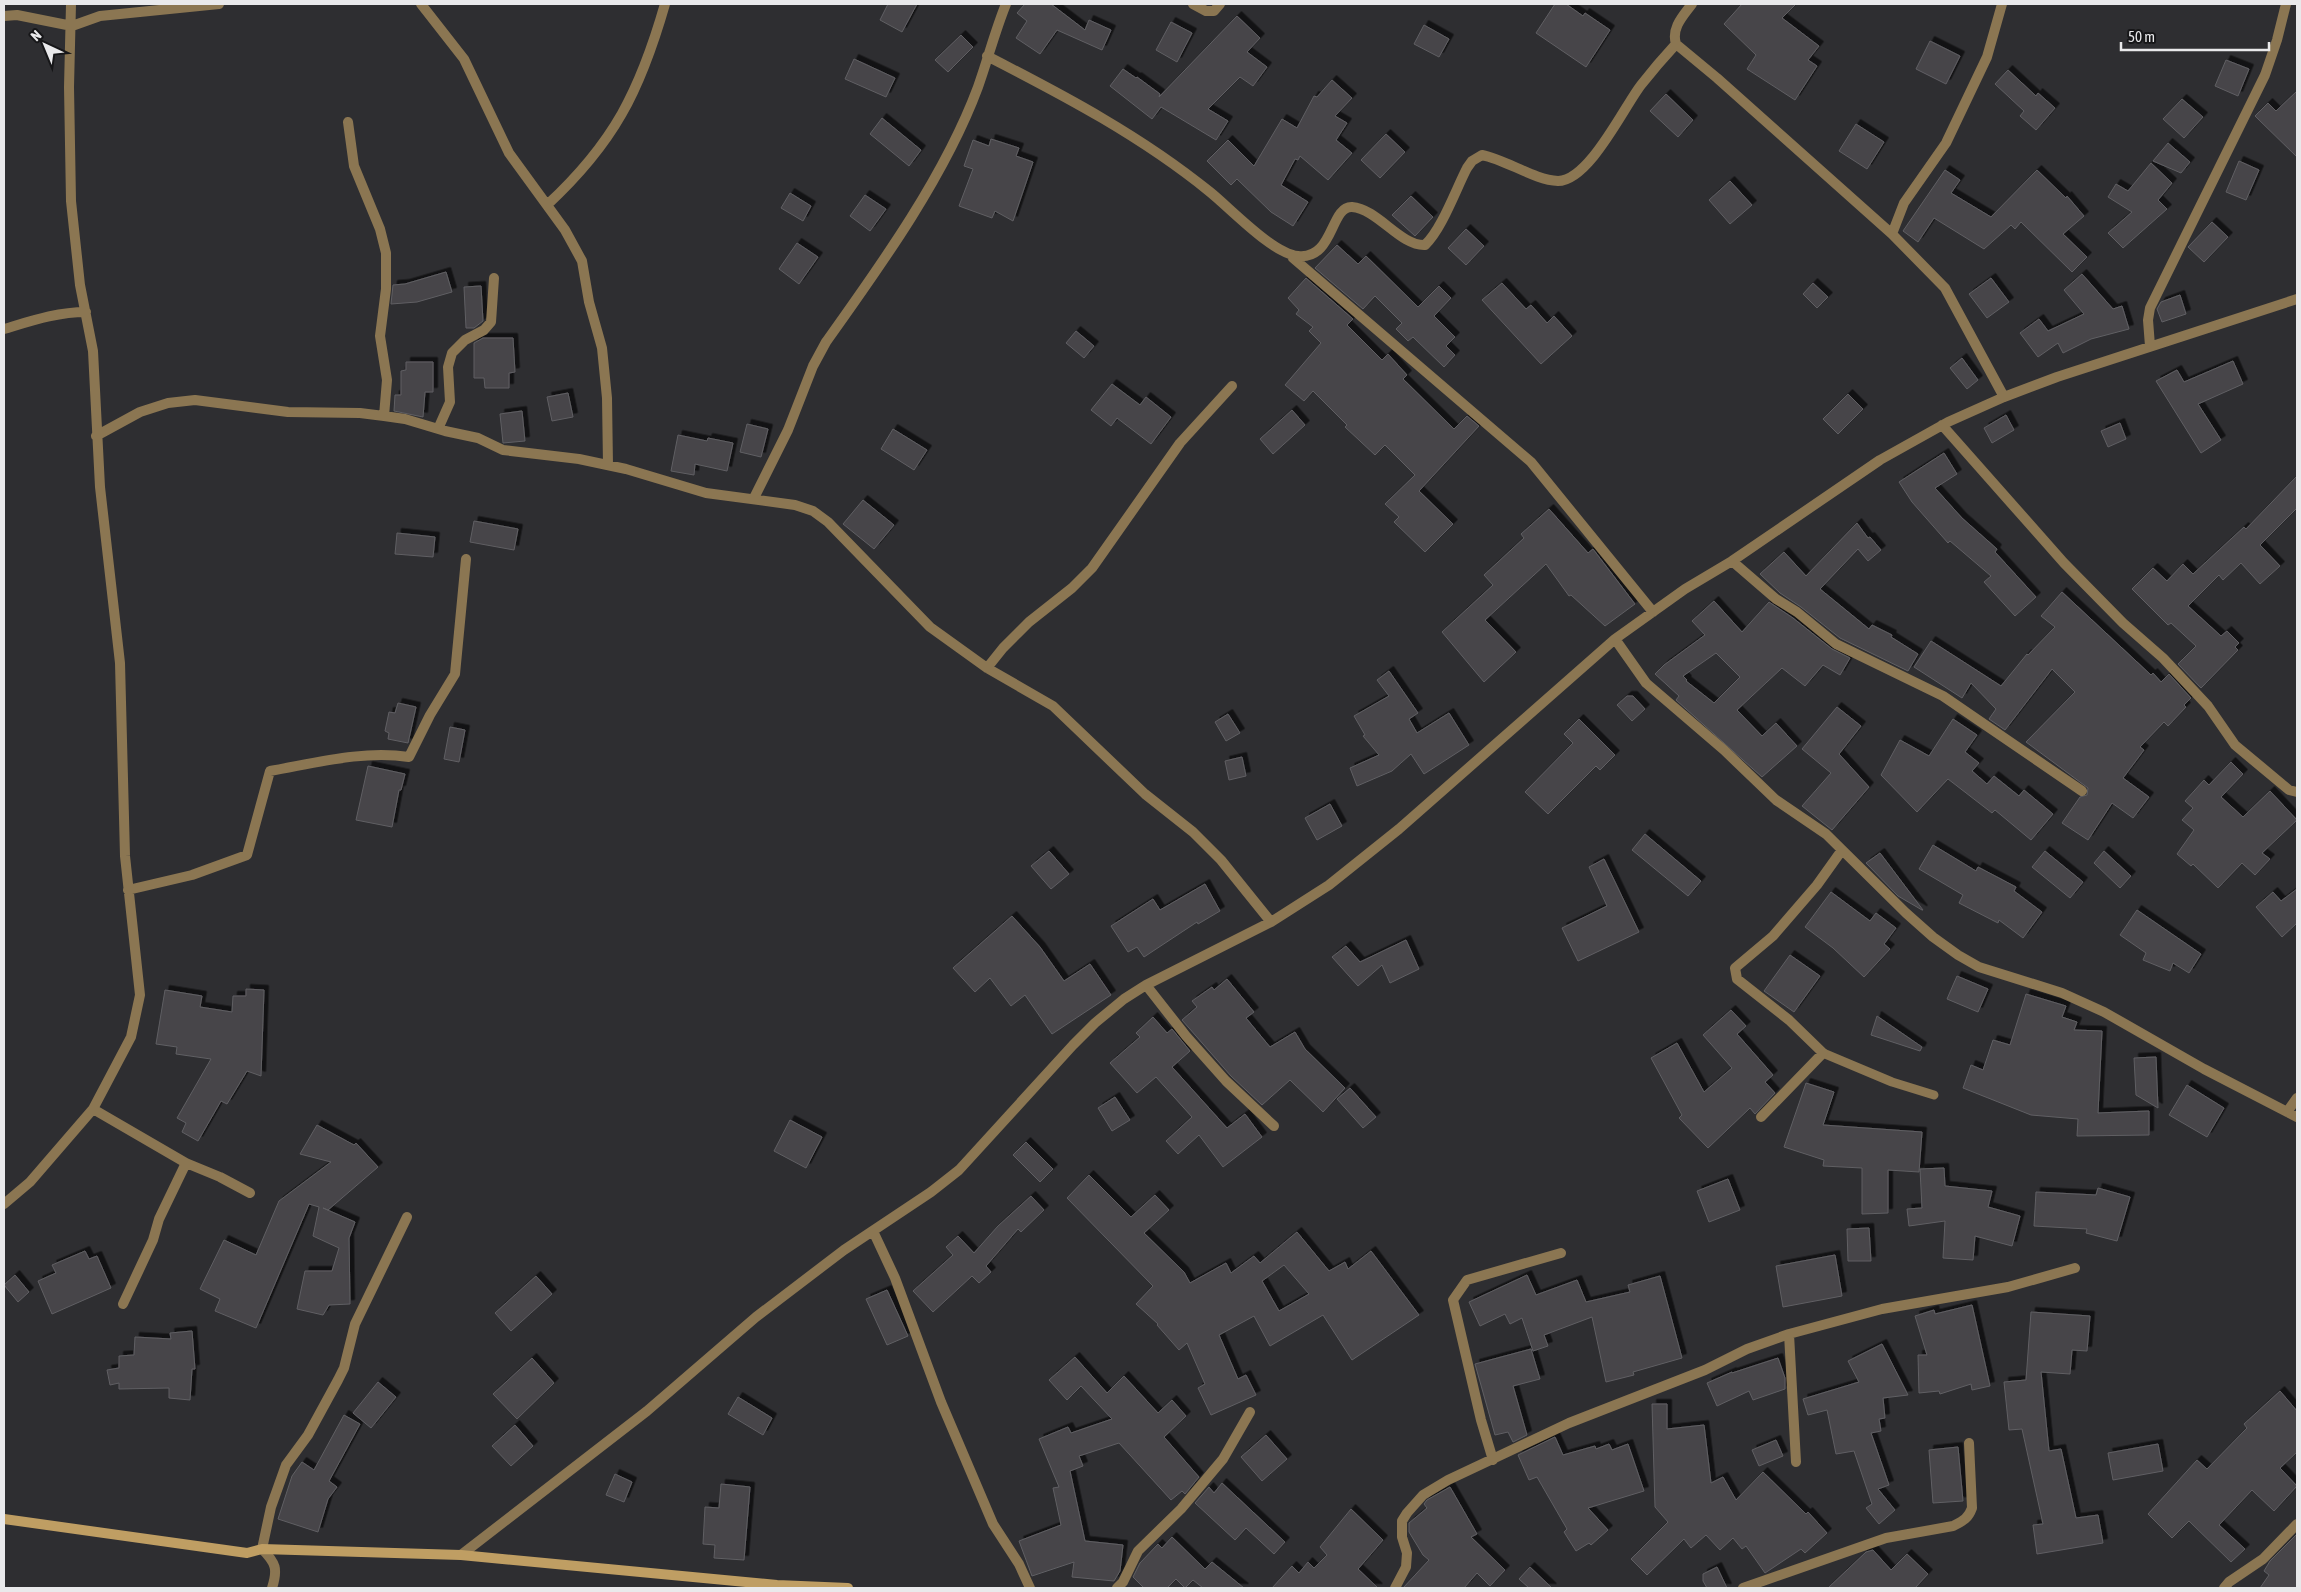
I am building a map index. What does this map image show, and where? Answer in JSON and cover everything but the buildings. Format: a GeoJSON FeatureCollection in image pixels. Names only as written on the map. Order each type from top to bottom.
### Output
{"type":"FeatureCollection","features":[{"type":"Feature","properties":{"kind":"street"},"geometry":{"type":"LineString","coordinates":[[4,1204],[30,1182],[93,1109],[131,1037],[140,995],[125,856],[120,663],[108,566],[96,436],[93,351],[80,285],[70,201],[68,87],[72,26],[71,4]]}},
{"type":"Feature","properties":{"kind":"street"},"geometry":{"type":"LineString","coordinates":[[4,16],[16,15],[72,26],[100,16],[219,4]]}},
{"type":"Feature","properties":{"kind":"street"},"geometry":{"type":"LineString","coordinates":[[420,4],[464,59],[509,152],[565,230],[582,261],[589,302],[602,348],[608,407],[608,466]]}},
{"type":"Feature","properties":{"kind":"street"},"geometry":{"type":"LineString","coordinates":[[547,205],[576,178],[612,132],[628,106],[641,79],[665,4]]}},
{"type":"Feature","properties":{"kind":"street"},"geometry":{"type":"LineString","coordinates":[[754,498],[788,430],[813,366],[826,342],[917,208],[952,144],[977,87],[1006,4]]}},
{"type":"Feature","properties":{"kind":"street"},"geometry":{"type":"LineString","coordinates":[[1193,4],[1206,11],[1214,10],[1220,4]]}},
{"type":"Feature","properties":{"kind":"street"},"geometry":{"type":"LineString","coordinates":[[1692,4],[1676,27],[1674,37],[1676,44],[1725,84],[1892,234],[1945,288],[2004,397]]}},
{"type":"Feature","properties":{"kind":"street"},"geometry":{"type":"LineString","coordinates":[[1892,234],[1904,203],[1946,143],[1987,57],[2002,4]]}},
{"type":"Feature","properties":{"kind":"street"},"geometry":{"type":"LineString","coordinates":[[2150,346],[2148,320],[2150,308],[2265,75],[2277,40],[2286,4]]}},
{"type":"Feature","properties":{"kind":"street"},"geometry":{"type":"LineString","coordinates":[[987,56],[1119,126],[1209,191],[1269,242],[1294,256],[1311,255],[1320,249],[1327,241],[1338,216],[1344,209],[1350,207],[1360,209],[1372,215],[1412,243],[1425,245],[1435,233],[1467,168],[1472,161],[1482,155],[1547,179],[1565,181],[1601,147],[1640,86],[1676,44]]}},
{"type":"Feature","properties":{"kind":"street"},"geometry":{"type":"LineString","coordinates":[[348,122],[354,166],[380,229],[386,253],[386,289],[380,336],[387,380],[384,416]]}},
{"type":"Feature","properties":{"kind":"street"},"geometry":{"type":"LineString","coordinates":[[1294,256],[1293,258],[1531,462],[1653,612]]}},
{"type":"Feature","properties":{"kind":"street"},"geometry":{"type":"LineString","coordinates":[[438,429],[450,402],[448,367],[452,353],[465,340],[484,330],[491,322],[494,278]]}},
{"type":"Feature","properties":{"kind":"street"},"geometry":{"type":"LineString","coordinates":[[461,1555],[647,1411],[756,1317],[844,1250],[931,1192],[959,1170],[1095,1023],[1124,999],[1146,985],[1271,922],[1329,885],[1400,828],[1615,639],[1685,589],[1732,561],[1880,460],[1942,425],[2004,397],[2150,346],[2297,299]]}},
{"type":"Feature","properties":{"kind":"street"},"geometry":{"type":"LineString","coordinates":[[4,329],[47,316],[68,312],[86,312]]}},
{"type":"Feature","properties":{"kind":"street"},"geometry":{"type":"LineString","coordinates":[[987,668],[1003,648],[1029,622],[1072,588],[1092,568],[1180,443],[1232,386]]}},
{"type":"Feature","properties":{"kind":"street"},"geometry":{"type":"LineString","coordinates":[[96,436],[140,412],[168,402],[195,400],[288,412],[360,413],[405,419],[478,438],[503,450],[578,459],[706,493],[795,505],[820,515],[930,627],[987,668],[1060,712],[1145,794],[1205,844],[1221,860],[1271,922]]}},
{"type":"Feature","properties":{"kind":"street"},"geometry":{"type":"LineString","coordinates":[[1942,425],[2064,563],[2124,623],[2163,658],[2208,706],[2239,749],[2289,790],[2297,792]]}},
{"type":"Feature","properties":{"kind":"street"},"geometry":{"type":"LineString","coordinates":[[128,890],[192,875],[247,855],[270,771],[349,756],[389,754],[409,757],[430,714],[455,674],[466,559]]}},
{"type":"Feature","properties":{"kind":"street"},"geometry":{"type":"LineString","coordinates":[[1732,561],[1776,599],[1797,612],[1836,644],[1943,696],[2082,791]]}},
{"type":"Feature","properties":{"kind":"street"},"geometry":{"type":"LineString","coordinates":[[1615,639],[1646,683],[1724,750],[1776,800],[1812,824],[1842,850],[1933,937],[1979,967],[2062,993],[2104,1012],[2204,1069],[2297,1117]]}},
{"type":"Feature","properties":{"kind":"street"},"geometry":{"type":"LineString","coordinates":[[1761,1118],[1823,1053],[1789,1020],[1737,978],[1735,968],[1773,936],[1817,885],[1842,850]]}},
{"type":"Feature","properties":{"kind":"street"},"geometry":{"type":"LineString","coordinates":[[1146,985],[1186,1036],[1226,1081],[1274,1126]]}},
{"type":"Feature","properties":{"kind":"street"},"geometry":{"type":"LineString","coordinates":[[2287,1112],[2297,1098]]}},
{"type":"Feature","properties":{"kind":"street"},"geometry":{"type":"LineString","coordinates":[[93,1109],[186,1163],[220,1177],[250,1193]]}},
{"type":"Feature","properties":{"kind":"street"},"geometry":{"type":"LineString","coordinates":[[123,1304],[153,1240],[159,1219],[186,1163]]}},
{"type":"Feature","properties":{"kind":"street"},"geometry":{"type":"LineString","coordinates":[[262,1550],[271,1507],[286,1465],[308,1436],[344,1368],[355,1324],[407,1217]]}},
{"type":"Feature","properties":{"kind":"street"},"geometry":{"type":"LineString","coordinates":[[873,1231],[895,1278],[941,1402],[993,1524],[1019,1564],[1030,1588]]}},
{"type":"Feature","properties":{"kind":"street"},"geometry":{"type":"LineString","coordinates":[[1493,1460],[1481,1420],[1453,1300],[1467,1280],[1561,1254]]}},
{"type":"Feature","properties":{"kind":"street"},"geometry":{"type":"LineString","coordinates":[[1395,1588],[1406,1567],[1407,1553],[1401,1529],[1407,1513],[1423,1496],[1448,1480],[1569,1423],[1705,1370],[1746,1348],[1789,1334],[1882,1309],[2008,1287],[2076,1268]]}},
{"type":"Feature","properties":{"kind":"street"},"geometry":{"type":"LineString","coordinates":[[1789,1334],[1796,1462]]}},
{"type":"Feature","properties":{"kind":"street"},"geometry":{"type":"LineString","coordinates":[[1117,1588],[1123,1582],[1138,1551],[1181,1509],[1223,1460],[1250,1412]]}},
{"type":"Feature","properties":{"kind":"street"},"geometry":{"type":"LineString","coordinates":[[1743,1588],[1886,1538],[1953,1526],[1963,1522],[1969,1517],[1972,1508],[1969,1442]]}},
{"type":"Feature","properties":{"kind":"street"},"geometry":{"type":"LineString","coordinates":[[4,1518],[247,1553],[262,1550],[461,1555],[739,1585],[848,1588]]}},
{"type":"Feature","properties":{"kind":"street"},"geometry":{"type":"LineString","coordinates":[[2224,1588],[2229,1582],[2263,1559],[2297,1524]]}},
{"type":"Feature","properties":{"kind":"street"},"geometry":{"type":"LineString","coordinates":[[262,1550],[274,1562],[276,1577],[272,1588]]}},
{"type":"Feature","properties":{"kind":"lane"},"geometry":{"type":"LineString","coordinates":[[1823,1053],[1892,1082],[1934,1094]]}}]}
